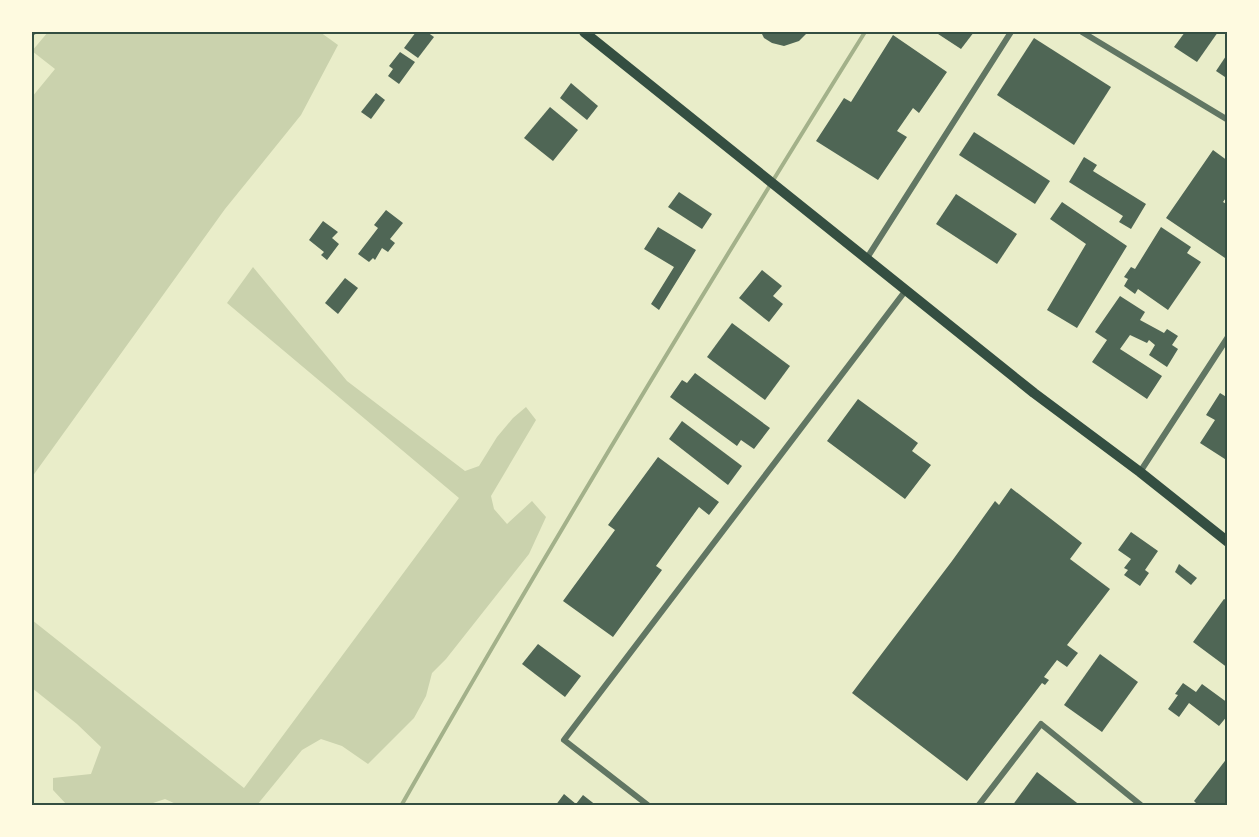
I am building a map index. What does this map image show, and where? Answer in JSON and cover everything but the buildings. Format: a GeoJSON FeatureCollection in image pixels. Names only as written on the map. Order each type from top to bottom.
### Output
{"type":"FeatureCollection","features":[{"type":"Feature","properties":{"kind":"main road"},"geometry":{"type":"LineString","coordinates":[[584,32],[753,165],[1034,393],[1140,472],[1227,542]]}},
{"type":"Feature","properties":{"kind":"street"},"geometry":{"type":"LineString","coordinates":[[867,258],[1011,32]]}},
{"type":"Feature","properties":{"kind":"street"},"geometry":{"type":"LineString","coordinates":[[1082,32],[1227,120]]}},
{"type":"Feature","properties":{"kind":"street"},"geometry":{"type":"LineString","coordinates":[[649,806],[564,740],[906,290]]}},
{"type":"Feature","properties":{"kind":"street"},"geometry":{"type":"LineString","coordinates":[[1140,472],[1227,337]]}},
{"type":"Feature","properties":{"kind":"street"},"geometry":{"type":"LineString","coordinates":[[978,806],[1041,724],[1142,806]]}},
{"type":"Feature","properties":{"kind":"green space"},"geometry":{"type":"Polygon","coordinates":[[[48,32],[320,32],[338,45],[301,115],[225,209],[32,477],[32,97],[55,69],[32,51],[48,32]]]}},
{"type":"Feature","properties":{"kind":"green space"},"geometry":{"type":"Polygon","coordinates":[[[253,267],[347,381],[465,471],[479,466],[497,437],[526,407],[536,420],[491,496],[494,509],[507,524],[532,501],[546,517],[529,554],[446,659],[432,673],[426,696],[414,718],[368,764],[342,746],[321,739],[302,750],[257,805],[178,805],[165,799],[147,805],[67,805],[53,790],[53,778],[91,774],[101,747],[77,724],[32,688],[32,620],[244,788],[459,498],[227,303],[253,267]]]}},
{"type":"Feature","properties":{"kind":"waterway"},"geometry":{"type":"LineString","coordinates":[[401,806],[629,416],[865,32]]}}]}
